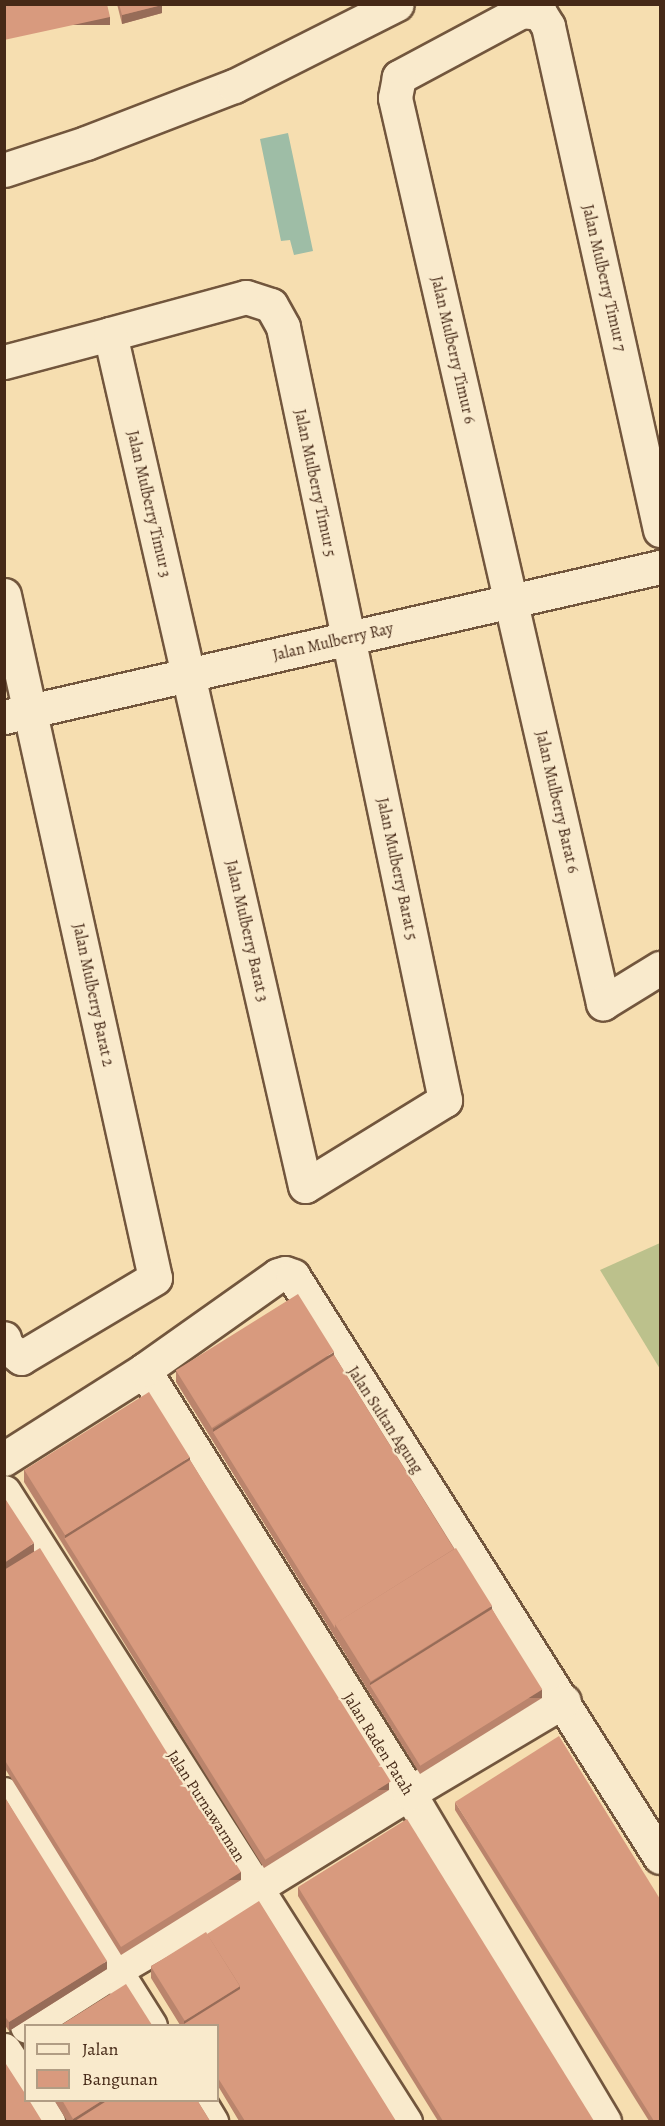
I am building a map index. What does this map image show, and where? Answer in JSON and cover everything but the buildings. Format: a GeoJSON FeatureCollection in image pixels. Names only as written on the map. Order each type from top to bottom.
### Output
{"type":"FeatureCollection","features":[{"type":"Feature","properties":{"kind":"street"},"geometry":{"type":"LineString","coordinates":[[4,170],[86,143],[234,86],[397,4]]}},
{"type":"Feature","properties":{"kind":"street","name":"Jalan Mulberry Timur 6"},"geometry":{"type":"LineString","coordinates":[[510,602],[395,98],[399,77],[522,11],[545,15]]}},
{"type":"Feature","properties":{"kind":"street","name":"Jalan Mulberry Timur 7"},"geometry":{"type":"LineString","coordinates":[[545,15],[660,530]]}},
{"type":"Feature","properties":{"kind":"street","name":"Jalan Mulberry Timur 5"},"geometry":{"type":"LineString","coordinates":[[110,334],[246,297],[272,305],[283,327],[348,639]]}},
{"type":"Feature","properties":{"kind":"street"},"geometry":{"type":"LineString","coordinates":[[4,362],[110,334]]}},
{"type":"Feature","properties":{"kind":"street","name":"Jalan Mulberry Timur 3"},"geometry":{"type":"LineString","coordinates":[[110,334],[188,675]]}},
{"type":"Feature","properties":{"kind":"street","name":"Jalan Mulberry Ray"},"geometry":{"type":"LineString","coordinates":[[17,714],[660,567]]}},
{"type":"Feature","properties":{"kind":"street","name":"Jalan Mulberry Barat 2"},"geometry":{"type":"LineString","coordinates":[[4,595],[17,714],[155,1278],[21,1358],[5,1342]]}},
{"type":"Feature","properties":{"kind":"street","name":"Jalan Mulberry Barat 6"},"geometry":{"type":"LineString","coordinates":[[510,602],[603,1003],[660,968]]}},
{"type":"Feature","properties":{"kind":"street","name":"Jalan Mulberry Barat 5"},"geometry":{"type":"LineString","coordinates":[[305,1186],[445,1100],[348,639]]}},
{"type":"Feature","properties":{"kind":"street","name":"Jalan Mulberry Barat 3"},"geometry":{"type":"LineString","coordinates":[[188,675],[305,1186]]}},
{"type":"Feature","properties":{"kind":"street","name":"Jalan Sultan Agung"},"geometry":{"type":"LineString","coordinates":[[4,1459],[144,1370],[278,1275],[285,1273],[293,1276],[564,1701],[660,1857]]}},
{"type":"Feature","properties":{"kind":"street","name":"Jalan Raden Patah"},"geometry":{"type":"LineString","coordinates":[[144,1370],[409,1793],[604,2121]]}},
{"type":"Feature","properties":{"kind":"street","name":"Jalan Purnawarman"},"geometry":{"type":"LineString","coordinates":[[4,1492],[405,2121]]}},
{"type":"Feature","properties":{"kind":"street"},"geometry":{"type":"LineString","coordinates":[[29,2024],[115,1970],[564,1701]]}},
{"type":"Feature","properties":{"kind":"street"},"geometry":{"type":"LineString","coordinates":[[4,1794],[149,2024]]}},
{"type":"Feature","properties":{"kind":"street"},"geometry":{"type":"LineString","coordinates":[[4,2040],[24,2027]]}},
{"type":"Feature","properties":{"kind":"street"},"geometry":{"type":"LineString","coordinates":[[4,2050],[24,2081]]}},
{"type":"Feature","properties":{"kind":"street"},"geometry":{"type":"LineString","coordinates":[[36,2102],[48,2121]]}},
{"type":"Feature","properties":{"kind":"street"},"geometry":{"type":"LineString","coordinates":[[199,2102],[211,2121]]}},
{"type":"Feature","properties":{"kind":"shaded area"},"geometry":{"type":"Polygon","coordinates":[[[288,133],[313,251],[294,255],[290,240],[281,241],[260,139],[288,133]]]}},
{"type":"Feature","properties":{"kind":"shaded area"},"geometry":{"type":"Polygon","coordinates":[[[660,1243],[660,1369],[600,1270],[660,1243]]]}}]}
